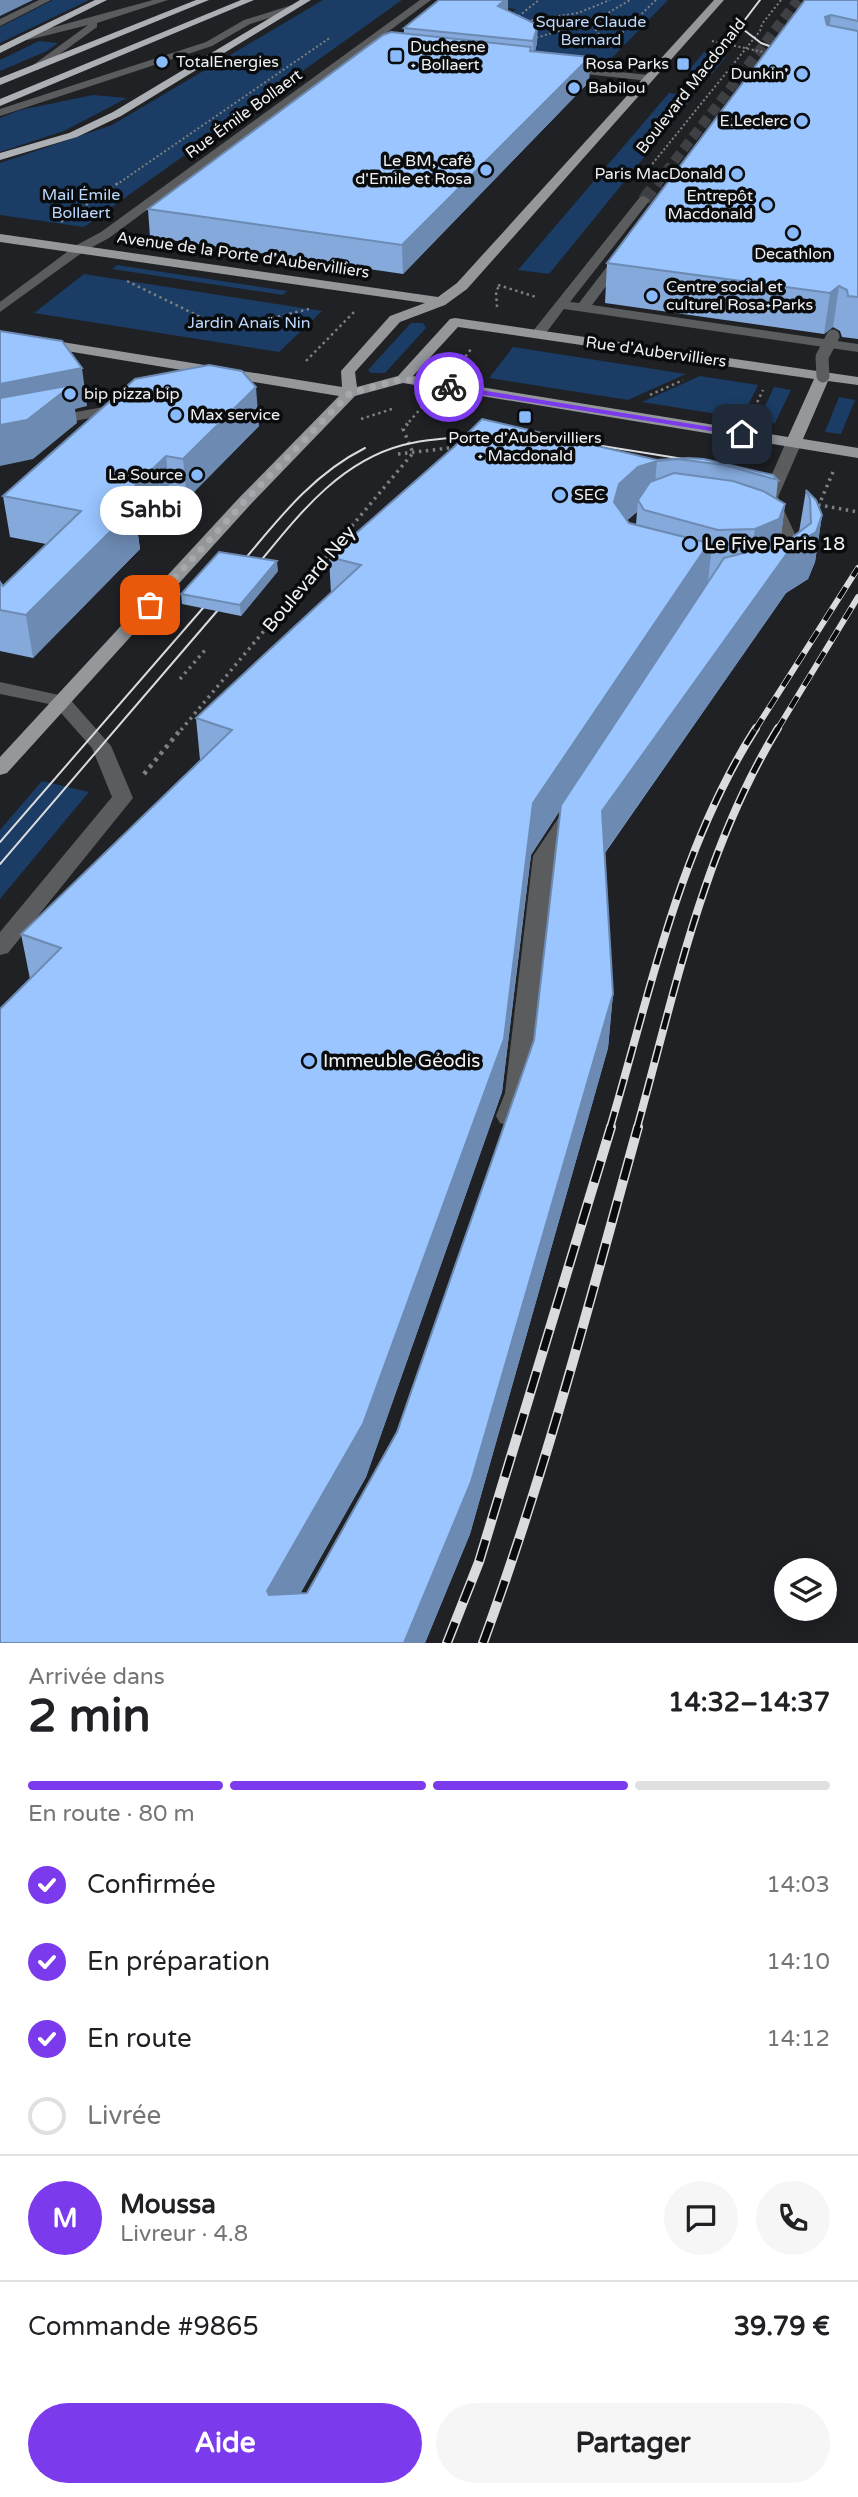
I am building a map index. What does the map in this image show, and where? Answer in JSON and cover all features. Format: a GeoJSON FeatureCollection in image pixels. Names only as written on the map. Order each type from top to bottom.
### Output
{"type":"FeatureCollection","features":[{"type":"Feature","properties":{"kind":"highway"},"geometry":{"type":"LineString","coordinates":[[0,50],[103,0]]}},
{"type":"Feature","properties":{"kind":"highway"},"geometry":{"type":"LineString","coordinates":[[0,82],[204,0]]}},
{"type":"Feature","properties":{"kind":"highway"},"geometry":{"type":"LineString","coordinates":[[0,103],[249,0]]}},
{"type":"Feature","properties":{"kind":"highway"},"geometry":{"type":"LineString","coordinates":[[0,157],[73,135],[117,114],[306,0]]}},
{"type":"Feature","properties":{"kind":"main road","name":"Boulevard Macdonald"},"geometry":{"type":"LineString","coordinates":[[350,393],[348,371],[395,319],[440,302],[467,281],[719,0]]}},
{"type":"Feature","properties":{"kind":"main road","name":"Avenue de la Porte d'Aubervilliers"},"geometry":{"type":"LineString","coordinates":[[0,238],[440,302]]}},
{"type":"Feature","properties":{"kind":"main road"},"geometry":{"type":"LineString","coordinates":[[403,379],[455,322],[440,302]]}},
{"type":"Feature","properties":{"kind":"main road","name":"Rue d'Aubervilliers"},"geometry":{"type":"LineString","coordinates":[[455,322],[858,382]]}},
{"type":"Feature","properties":{"kind":"main road"},"geometry":{"type":"LineString","coordinates":[[0,336],[350,393],[403,379],[857,452]]}},
{"type":"Feature","properties":{"kind":"main road"},"geometry":{"type":"LineString","coordinates":[[794,442],[822,376]]}},
{"type":"Feature","properties":{"kind":"main road"},"geometry":{"type":"LineString","coordinates":[[0,769],[249,497],[350,393]]}},
{"type":"Feature","properties":{"kind":"street"},"geometry":{"type":"LineString","coordinates":[[28,37],[102,19],[163,0]]}},
{"type":"Feature","properties":{"kind":"street","name":"Rue Émile Bollaert"},"geometry":{"type":"LineString","coordinates":[[0,308],[426,0]]}},
{"type":"Feature","properties":{"kind":"street"},"geometry":{"type":"LineString","coordinates":[[20,1],[43,1]]}},
{"type":"Feature","properties":{"kind":"street"},"geometry":{"type":"LineString","coordinates":[[3,19],[43,1]]}},
{"type":"Feature","properties":{"kind":"street"},"geometry":{"type":"LineString","coordinates":[[0,113],[209,44],[247,22],[292,8]]}},
{"type":"Feature","properties":{"kind":"street"},"geometry":{"type":"LineString","coordinates":[[34,68],[102,19]]}},
{"type":"Feature","properties":{"kind":"street"},"geometry":{"type":"LineString","coordinates":[[209,44],[221,50]]}},
{"type":"Feature","properties":{"kind":"street"},"geometry":{"type":"LineString","coordinates":[[168,71],[205,50],[209,44]]}},
{"type":"Feature","properties":{"kind":"street"},"geometry":{"type":"LineString","coordinates":[[361,47],[382,50]]}},
{"type":"Feature","properties":{"kind":"street"},"geometry":{"type":"LineString","coordinates":[[545,67],[649,78]]}},
{"type":"Feature","properties":{"kind":"street"},"geometry":{"type":"LineString","coordinates":[[79,85],[155,74]]}},
{"type":"Feature","properties":{"kind":"street"},"geometry":{"type":"LineString","coordinates":[[538,334],[645,200]]}},
{"type":"Feature","properties":{"kind":"street"},"geometry":{"type":"LineString","coordinates":[[583,308],[632,243]]}},
{"type":"Feature","properties":{"kind":"street"},"geometry":{"type":"LineString","coordinates":[[562,305],[858,348]]}},
{"type":"Feature","properties":{"kind":"street"},"geometry":{"type":"LineString","coordinates":[[822,376],[822,357],[833,336]]}},
{"type":"Feature","properties":{"kind":"street"},"geometry":{"type":"LineString","coordinates":[[186,381],[200,368]]}},
{"type":"Feature","properties":{"kind":"street"},"geometry":{"type":"LineString","coordinates":[[0,431],[146,403]]}},
{"type":"Feature","properties":{"kind":"street"},"geometry":{"type":"LineString","coordinates":[[766,531],[776,535],[793,551],[793,568],[773,579],[783,571],[792,545],[770,498],[794,442]]}},
{"type":"Feature","properties":{"kind":"street"},"geometry":{"type":"LineString","coordinates":[[0,688],[61,701],[101,746],[123,799],[0,947]]}},
{"type":"Feature","properties":{"kind":"street"},"geometry":{"type":"LineString","coordinates":[[499,1145],[517,1093],[544,856],[588,788]]}},
{"type":"Feature","properties":{"kind":"path"},"geometry":{"type":"LineString","coordinates":[[539,0],[509,23],[578,13],[610,0]]}},
{"type":"Feature","properties":{"kind":"path"},"geometry":{"type":"LineString","coordinates":[[532,39],[590,22],[618,10],[631,0]]}},
{"type":"Feature","properties":{"kind":"path"},"geometry":{"type":"LineString","coordinates":[[606,49],[656,0]]}},
{"type":"Feature","properties":{"kind":"path","name":"Boulevard Macdonald"},"geometry":{"type":"LineString","coordinates":[[638,181],[781,0]]}},
{"type":"Feature","properties":{"kind":"path"},"geometry":{"type":"LineString","coordinates":[[590,22],[608,45]]}},
{"type":"Feature","properties":{"kind":"path"},"geometry":{"type":"LineString","coordinates":[[54,227],[335,34]]}},
{"type":"Feature","properties":{"kind":"path"},"geometry":{"type":"LineString","coordinates":[[687,36],[772,54]]}},
{"type":"Feature","properties":{"kind":"path"},"geometry":{"type":"LineString","coordinates":[[126,281],[223,328]]}},
{"type":"Feature","properties":{"kind":"path"},"geometry":{"type":"LineString","coordinates":[[490,284],[562,305]]}},
{"type":"Feature","properties":{"kind":"path"},"geometry":{"type":"LineString","coordinates":[[231,328],[309,309]]}},
{"type":"Feature","properties":{"kind":"path"},"geometry":{"type":"LineString","coordinates":[[303,364],[355,311]]}},
{"type":"Feature","properties":{"kind":"path"},"geometry":{"type":"LineString","coordinates":[[454,371],[476,344]]}},
{"type":"Feature","properties":{"kind":"path"},"geometry":{"type":"LineString","coordinates":[[641,399],[687,379]]}},
{"type":"Feature","properties":{"kind":"path"},"geometry":{"type":"LineString","coordinates":[[752,414],[766,384]]}},
{"type":"Feature","properties":{"kind":"path"},"geometry":{"type":"LineString","coordinates":[[410,403],[424,405],[404,429],[412,451]]}},
{"type":"Feature","properties":{"kind":"path"},"geometry":{"type":"LineString","coordinates":[[358,420],[397,407]]}},
{"type":"Feature","properties":{"kind":"path"},"geometry":{"type":"LineString","coordinates":[[398,454],[441,447],[467,449]]}},
{"type":"Feature","properties":{"kind":"path","name":"Boulevard Ney"},"geometry":{"type":"LineString","coordinates":[[123,799],[340,543],[412,451]]}},
{"type":"Feature","properties":{"kind":"path"},"geometry":{"type":"LineString","coordinates":[[832,474],[818,505],[858,512]]}},
{"type":"Feature","properties":{"kind":"path"},"geometry":{"type":"LineString","coordinates":[[180,679],[206,649]]}},
{"type":"Feature","properties":{"kind":"green space"},"geometry":{"type":"Polygon","coordinates":[[[53,0],[89,0],[0,43],[0,27],[53,0]]]}},
{"type":"Feature","properties":{"kind":"green space","name":"Mail Émile Bollaert"},"geometry":{"type":"Polygon","coordinates":[[[323,0],[402,0],[84,227],[0,215],[0,163],[112,125],[323,0]]]}},
{"type":"Feature","properties":{"kind":"green space","name":"Square Claude Bernard"},"geometry":{"type":"Polygon","coordinates":[[[668,0],[605,65],[467,50],[516,9],[447,2],[668,0]]]}},
{"type":"Feature","properties":{"kind":"green space"},"geometry":{"type":"Polygon","coordinates":[[[39,41],[58,43],[47,51],[0,71],[0,60],[39,41]]]}},
{"type":"Feature","properties":{"kind":"green space"},"geometry":{"type":"Polygon","coordinates":[[[704,52],[728,54],[712,74],[688,71],[704,52]]]}},
{"type":"Feature","properties":{"kind":"green space"},"geometry":{"type":"Polygon","coordinates":[[[669,93],[694,96],[549,274],[518,270],[669,93]]]}},
{"type":"Feature","properties":{"kind":"green space"},"geometry":{"type":"Polygon","coordinates":[[[93,95],[127,98],[64,131],[0,152],[0,118],[20,110],[93,95]]]}},
{"type":"Feature","properties":{"kind":"green space"},"geometry":{"type":"Polygon","coordinates":[[[117,265],[287,291],[283,295],[112,269],[117,265]]]}},
{"type":"Feature","properties":{"kind":"green space","name":"Jardin Anaïs Nin"},"geometry":{"type":"Polygon","coordinates":[[[84,274],[322,311],[279,352],[34,313],[84,274]]]}},
{"type":"Feature","properties":{"kind":"green space"},"geometry":{"type":"Polygon","coordinates":[[[411,323],[423,323],[426,328],[385,373],[371,373],[368,370],[411,323]]]}},
{"type":"Feature","properties":{"kind":"green space"},"geometry":{"type":"Polygon","coordinates":[[[513,347],[686,374],[628,400],[489,378],[513,347]]]}},
{"type":"Feature","properties":{"kind":"green space"},"geometry":{"type":"Polygon","coordinates":[[[700,376],[758,385],[742,418],[642,402],[700,376]]]}},
{"type":"Feature","properties":{"kind":"green space"},"geometry":{"type":"Polygon","coordinates":[[[774,387],[791,390],[775,423],[758,421],[774,387]]]}},
{"type":"Feature","properties":{"kind":"green space"},"geometry":{"type":"Polygon","coordinates":[[[839,397],[855,400],[841,434],[825,432],[839,397]]]}},
{"type":"Feature","properties":{"kind":"green space"},"geometry":{"type":"Polygon","coordinates":[[[42,781],[89,792],[0,899],[0,830],[42,781]]]}},
{"type":"Feature","properties":{"kind":"building"},"geometry":{"type":"Polygon","coordinates":[[[439,0],[505,0],[498,6],[538,25],[533,41],[404,28],[439,0]]]}},
{"type":"Feature","properties":{"kind":"building","name":"Entrepôt Macdonald"},"geometry":{"type":"Polygon","coordinates":[[[805,0],[858,0],[858,21],[831,15],[825,17],[827,25],[858,31],[858,297],[848,296],[847,290],[839,286],[830,293],[607,263],[805,0]]]}},
{"type":"Feature","properties":{"kind":"building"},"geometry":{"type":"Polygon","coordinates":[[[391,32],[531,47],[530,51],[590,57],[402,245],[148,209],[383,35],[391,32]]]}},
{"type":"Feature","properties":{"kind":"building"},"geometry":{"type":"Polygon","coordinates":[[[0,331],[62,341],[82,368],[0,384],[0,331]]]}},
{"type":"Feature","properties":{"kind":"building"},"geometry":{"type":"Polygon","coordinates":[[[209,365],[242,371],[256,387],[183,459],[166,456],[116,504],[135,507],[26,615],[0,610],[0,582],[3,586],[81,511],[3,496],[135,379],[209,365]]]}},
{"type":"Feature","properties":{"kind":"building"},"geometry":{"type":"Polygon","coordinates":[[[72,385],[27,420],[0,425],[0,398],[72,385]]]}},
{"type":"Feature","properties":{"kind":"building","name":"Immeuble Géodis"},"geometry":{"type":"Polygon","coordinates":[[[482,419],[657,460],[688,458],[704,459],[773,475],[778,480],[724,465],[678,459],[657,461],[638,467],[619,484],[614,502],[629,523],[712,544],[707,546],[533,803],[504,1039],[363,1424],[267,1591],[269,1595],[307,1593],[397,1432],[534,1040],[561,805],[724,558],[786,542],[811,523],[810,499],[806,490],[816,500],[822,515],[816,532],[793,545],[602,811],[613,994],[471,1482],[404,1643],[0,1643],[0,1009],[61,948],[21,934],[232,730],[196,718],[361,565],[329,557],[482,419]]]}},
{"type":"Feature","properties":{"kind":"building"},"geometry":{"type":"Polygon","coordinates":[[[674,473],[733,481],[763,491],[785,504],[779,519],[755,529],[718,530],[644,510],[638,500],[650,482],[674,473]]]}},
{"type":"Feature","properties":{"kind":"building"},"geometry":{"type":"Polygon","coordinates":[[[219,552],[277,561],[240,605],[181,594],[219,552]]]}},
{"type":"Feature","properties":{"kind":"tunnel"},"geometry":{"type":"LineString","coordinates":[[656,185],[798,0]]}},
{"type":"Feature","properties":{"kind":"tunnel"},"geometry":{"type":"LineString","coordinates":[[644,200],[657,183]]}},
{"type":"Feature","properties":{"kind":"tram line"},"geometry":{"type":"LineString","coordinates":[[760,0],[744,21],[744,30],[761,43],[786,52]]}},
{"type":"Feature","properties":{"kind":"tram line"},"geometry":{"type":"LineString","coordinates":[[249,575],[298,516],[335,481],[356,466],[403,445],[483,437]]}},
{"type":"Feature","properties":{"kind":"tram line"},"geometry":{"type":"LineString","coordinates":[[571,441],[696,461]]}},
{"type":"Feature","properties":{"kind":"tram line"},"geometry":{"type":"LineString","coordinates":[[234,572],[309,487],[345,459],[365,448]]}},
{"type":"Feature","properties":{"kind":"tram line"},"geometry":{"type":"LineString","coordinates":[[0,842],[216,593]]}},
{"type":"Feature","properties":{"kind":"tram line"},"geometry":{"type":"LineString","coordinates":[[0,864],[230,596]]}},
{"type":"Feature","properties":{"kind":"railway"},"geometry":{"type":"LineString","coordinates":[[755,730],[858,568]]}},
{"type":"Feature","properties":{"kind":"railway"},"geometry":{"type":"LineString","coordinates":[[777,730],[858,597]]}},
{"type":"Feature","properties":{"kind":"railway"},"geometry":{"type":"LineString","coordinates":[[610,1128],[653,974],[687,872],[706,822],[729,774],[756,728]]}},
{"type":"Feature","properties":{"kind":"railway"},"geometry":{"type":"LineString","coordinates":[[637,1128],[710,872],[752,775],[778,728]]}},
{"type":"Feature","properties":{"kind":"railway"},"geometry":{"type":"LineString","coordinates":[[447,1643],[479,1562],[611,1127]]}},
{"type":"Feature","properties":{"kind":"railway"},"geometry":{"type":"LineString","coordinates":[[483,1643],[547,1451],[638,1127]]}},
{"type":"Feature","properties":{"kind":"way so far"},"geometry":{"type":"LineString","coordinates":[[150,605],[244,502],[350,393],[403,379],[449,387]]}},
{"type":"Feature","properties":{"kind":"place","name":"Duchesne - Bollaert"},"geometry":{"type":"Point","coordinates":[396,56]}},
{"type":"Feature","properties":{"kind":"place","name":"TotalEnergies"},"geometry":{"type":"Point","coordinates":[162,62]}},
{"type":"Feature","properties":{"kind":"place","name":"Rosa Parks"},"geometry":{"type":"Point","coordinates":[683,64]}},
{"type":"Feature","properties":{"kind":"place","name":"Dunkin'"},"geometry":{"type":"Point","coordinates":[802,74]}},
{"type":"Feature","properties":{"kind":"place","name":"Babilou"},"geometry":{"type":"Point","coordinates":[574,88]}},
{"type":"Feature","properties":{"kind":"place","name":"E.Leclerc"},"geometry":{"type":"Point","coordinates":[802,121]}},
{"type":"Feature","properties":{"kind":"place","name":"Le BM, café d'Emile et Rosa"},"geometry":{"type":"Point","coordinates":[486,170]}},
{"type":"Feature","properties":{"kind":"place","name":"Paris MacDonald"},"geometry":{"type":"Point","coordinates":[737,174]}},
{"type":"Feature","properties":{"kind":"place","name":"Entrepôt Macdonald"},"geometry":{"type":"Point","coordinates":[767,205]}},
{"type":"Feature","properties":{"kind":"place","name":"Decathlon"},"geometry":{"type":"Point","coordinates":[793,233]}},
{"type":"Feature","properties":{"kind":"place","name":"Centre social et culturel Rosa-Parks"},"geometry":{"type":"Point","coordinates":[652,296]}},
{"type":"Feature","properties":{"kind":"place","name":"bip pizza bip"},"geometry":{"type":"Point","coordinates":[70,394]}},
{"type":"Feature","properties":{"kind":"place","name":"Max service"},"geometry":{"type":"Point","coordinates":[176,415]}},
{"type":"Feature","properties":{"kind":"place","name":"Porte d'Aubervilliers - Macdonald"},"geometry":{"type":"Point","coordinates":[525,417]}},
{"type":"Feature","properties":{"kind":"place","name":"La Source"},"geometry":{"type":"Point","coordinates":[197,475]}},
{"type":"Feature","properties":{"kind":"place","name":"SEC"},"geometry":{"type":"Point","coordinates":[560,495]}},
{"type":"Feature","properties":{"kind":"place","name":"Le Five Paris 18"},"geometry":{"type":"Point","coordinates":[690,544]}},
{"type":"Feature","properties":{"kind":"place","name":"Sahbi"},"geometry":{"type":"Point","coordinates":[150,605]}},
{"type":"Feature","properties":{"kind":"place","name":"Immeuble Géodis"},"geometry":{"type":"Point","coordinates":[309,1061]}},
{"type":"Feature","properties":{"kind":"route"},"geometry":{"type":"LineString","coordinates":[[449,387],[742,434]]}}]}
